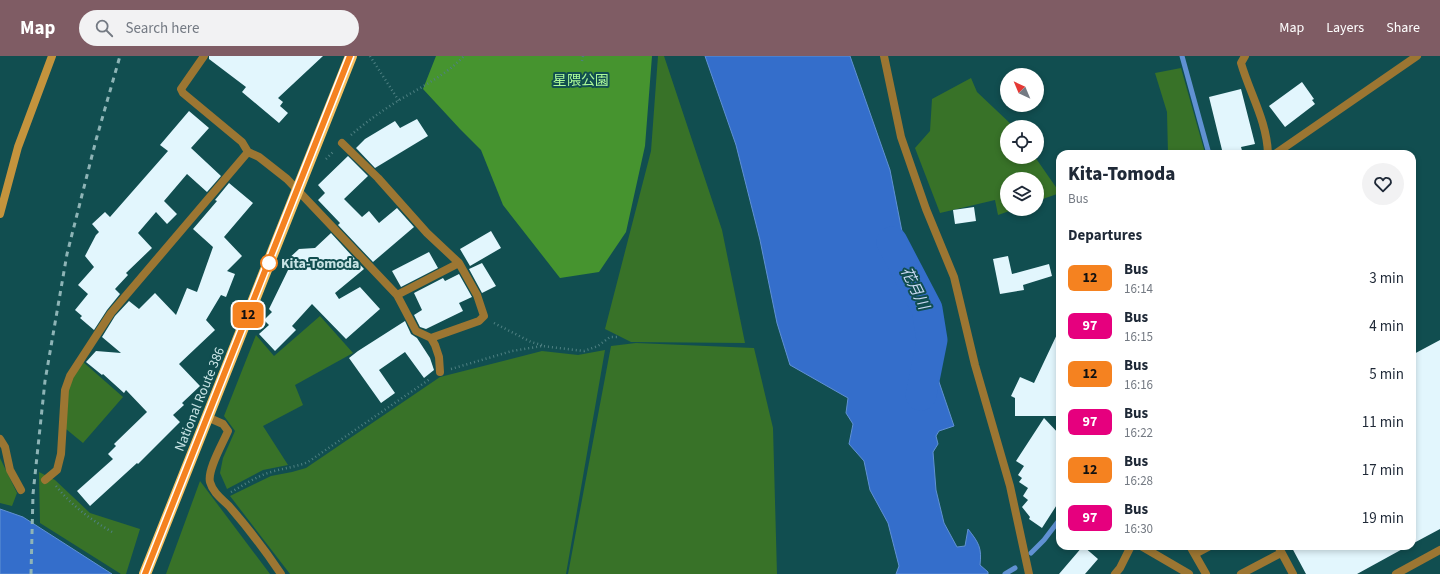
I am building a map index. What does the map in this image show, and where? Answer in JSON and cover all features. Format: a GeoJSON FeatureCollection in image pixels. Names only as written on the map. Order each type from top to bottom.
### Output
{"type":"FeatureCollection","features":[{"type":"Feature","properties":{"kind":"highway","name":"National Route 386"},"geometry":{"type":"LineString","coordinates":[[145,574],[350,56]]}},
{"type":"Feature","properties":{"kind":"street"},"geometry":{"type":"LineString","coordinates":[[0,214],[18,147],[52,56]]}},
{"type":"Feature","properties":{"kind":"street"},"geometry":{"type":"LineString","coordinates":[[204,56],[181,89],[182,93],[242,142],[248,152],[259,157],[280,172],[397,295],[416,331],[431,338],[439,357],[440,372]]}},
{"type":"Feature","properties":{"kind":"street"},"geometry":{"type":"LineString","coordinates":[[884,56],[901,137],[926,209],[954,277],[975,365],[1010,486],[1029,574]]}},
{"type":"Feature","properties":{"kind":"street"},"geometry":{"type":"LineString","coordinates":[[1245,56],[1241,63],[1264,121],[1268,139],[1268,150]]}},
{"type":"Feature","properties":{"kind":"street"},"geometry":{"type":"LineString","coordinates":[[1281,150],[1417,56]]}},
{"type":"Feature","properties":{"kind":"street"},"geometry":{"type":"LineString","coordinates":[[342,143],[378,178],[427,233],[459,263],[477,295],[484,316],[479,321],[431,338]]}},
{"type":"Feature","properties":{"kind":"street"},"geometry":{"type":"LineString","coordinates":[[47,478],[57,470],[61,454],[65,390],[70,376],[112,313],[248,152]]}},
{"type":"Feature","properties":{"kind":"street"},"geometry":{"type":"LineString","coordinates":[[397,295],[459,263]]}},
{"type":"Feature","properties":{"kind":"street"},"geometry":{"type":"LineString","coordinates":[[207,417],[223,424],[228,431],[210,473],[210,482],[215,492],[259,542],[281,574]]}},
{"type":"Feature","properties":{"kind":"street"},"geometry":{"type":"LineString","coordinates":[[0,439],[5,447],[10,470],[21,490]]}},
{"type":"Feature","properties":{"kind":"street"},"geometry":{"type":"LineString","coordinates":[[1115,574],[1120,568],[1129,550]]}},
{"type":"Feature","properties":{"kind":"street"},"geometry":{"type":"LineString","coordinates":[[1148,550],[1189,574]]}},
{"type":"Feature","properties":{"kind":"street"},"geometry":{"type":"LineString","coordinates":[[1192,550],[1206,574]]}},
{"type":"Feature","properties":{"kind":"street"},"geometry":{"type":"LineString","coordinates":[[1195,554],[1202,550]]}},
{"type":"Feature","properties":{"kind":"street"},"geometry":{"type":"LineString","coordinates":[[1241,574],[1277,550]]}},
{"type":"Feature","properties":{"kind":"street"},"geometry":{"type":"LineString","coordinates":[[1280,550],[1294,574]]}},
{"type":"Feature","properties":{"kind":"street"},"geometry":{"type":"LineString","coordinates":[[1396,574],[1440,550]]}},
{"type":"Feature","properties":{"kind":"path"},"geometry":{"type":"LineString","coordinates":[[370,56],[399,100]]}},
{"type":"Feature","properties":{"kind":"path"},"geometry":{"type":"LineString","coordinates":[[309,162],[321,162],[328,158],[342,143],[365,123],[399,100],[452,68],[464,56]]}},
{"type":"Feature","properties":{"kind":"path"},"geometry":{"type":"LineString","coordinates":[[582,61],[583,56]]}},
{"type":"Feature","properties":{"kind":"path"},"geometry":{"type":"LineString","coordinates":[[484,316],[497,326],[542,346],[584,351],[598,346],[610,337],[619,337]]}},
{"type":"Feature","properties":{"kind":"path"},"geometry":{"type":"LineString","coordinates":[[220,498],[258,477],[308,462],[440,372],[512,351],[542,346]]}},
{"type":"Feature","properties":{"kind":"path"},"geometry":{"type":"LineString","coordinates":[[47,478],[74,507],[90,519],[112,532]]}},
{"type":"Feature","properties":{"kind":"green space","name":"星隈公園"},"geometry":{"type":"Polygon","coordinates":[[[436,56],[652,56],[645,146],[626,232],[599,272],[560,278],[503,205],[481,150],[423,89],[436,56]]]}},
{"type":"Feature","properties":{"kind":"green space"},"geometry":{"type":"Polygon","coordinates":[[[658,56],[664,56],[722,230],[745,343],[631,342],[605,329],[651,151],[658,56]]]}},
{"type":"Feature","properties":{"kind":"green space"},"geometry":{"type":"Polygon","coordinates":[[[1181,68],[1204,150],[1168,150],[1167,112],[1155,73],[1181,68]]]}},
{"type":"Feature","properties":{"kind":"green space"},"geometry":{"type":"Polygon","coordinates":[[[971,78],[977,92],[1007,120],[1000,120],[1000,164],[1040,164],[1056,187],[1056,194],[1044,199],[1044,172],[1000,172],[1000,214],[998,215],[995,200],[940,213],[915,148],[930,131],[932,99],[971,78]]]}},
{"type":"Feature","properties":{"kind":"green space"},"geometry":{"type":"Polygon","coordinates":[[[320,316],[353,353],[295,385],[303,405],[263,426],[288,465],[263,470],[227,489],[220,473],[223,458],[235,431],[224,416],[256,335],[274,356],[320,316]]]}},
{"type":"Feature","properties":{"kind":"green space"},"geometry":{"type":"Polygon","coordinates":[[[636,343],[754,348],[773,428],[777,574],[568,574],[611,346],[636,343]]]}},
{"type":"Feature","properties":{"kind":"green space"},"geometry":{"type":"Polygon","coordinates":[[[605,350],[566,574],[290,574],[230,496],[271,476],[306,468],[440,377],[542,351],[578,355],[605,350]]]}},
{"type":"Feature","properties":{"kind":"green space"},"geometry":{"type":"Polygon","coordinates":[[[82,361],[123,397],[83,443],[66,429],[67,389],[82,361]]]}},
{"type":"Feature","properties":{"kind":"green space"},"geometry":{"type":"Polygon","coordinates":[[[0,458],[17,493],[12,506],[0,503],[0,458]]]}},
{"type":"Feature","properties":{"kind":"green space"},"geometry":{"type":"Polygon","coordinates":[[[39,472],[55,480],[90,513],[140,529],[126,574],[121,574],[40,523],[39,472]]]}},
{"type":"Feature","properties":{"kind":"green space"},"geometry":{"type":"Polygon","coordinates":[[[200,481],[270,574],[166,574],[200,481]]]}},
{"type":"Feature","properties":{"kind":"water"},"geometry":{"type":"Polygon","coordinates":[[[705,56],[850,56],[890,170],[921,329],[954,426],[939,431],[936,436],[938,444],[933,452],[936,490],[944,523],[957,547],[965,546],[968,529],[979,546],[981,554],[980,565],[988,572],[988,574],[896,574],[899,566],[888,523],[870,490],[864,461],[849,444],[853,424],[846,413],[848,398],[790,365],[777,323],[760,240],[736,145],[705,56]]]}},
{"type":"Feature","properties":{"kind":"water"},"geometry":{"type":"Polygon","coordinates":[[[0,509],[23,517],[112,574],[0,574],[0,509]]]}},
{"type":"Feature","properties":{"kind":"building"},"geometry":{"type":"Polygon","coordinates":[[[209,56],[323,56],[278,98],[283,102],[280,106],[288,113],[279,123],[242,92],[246,87],[209,59],[209,56]]]}},
{"type":"Feature","properties":{"kind":"building"},"geometry":{"type":"Polygon","coordinates":[[[1302,82],[1314,99],[1312,100],[1315,104],[1285,127],[1269,106],[1302,82]]]}},
{"type":"Feature","properties":{"kind":"building"},"geometry":{"type":"Polygon","coordinates":[[[1241,89],[1255,144],[1241,147],[1242,150],[1222,150],[1209,97],[1241,89]]]}},
{"type":"Feature","properties":{"kind":"building"},"geometry":{"type":"Polygon","coordinates":[[[189,111],[209,128],[191,148],[221,176],[207,192],[187,174],[164,201],[177,214],[167,224],[156,212],[138,233],[152,248],[126,273],[128,275],[115,289],[120,294],[94,330],[80,318],[82,316],[75,310],[88,294],[78,285],[94,267],[85,256],[99,232],[92,224],[105,212],[110,217],[168,151],[160,145],[189,111]]]}},
{"type":"Feature","properties":{"kind":"building"},"geometry":{"type":"Polygon","coordinates":[[[417,119],[428,136],[375,168],[356,148],[365,139],[395,121],[400,128],[417,119]]]}},
{"type":"Feature","properties":{"kind":"building"},"geometry":{"type":"Polygon","coordinates":[[[348,156],[368,176],[344,199],[362,217],[369,211],[379,223],[397,208],[414,227],[373,262],[338,225],[340,223],[318,200],[325,193],[318,185],[348,156]]]}},
{"type":"Feature","properties":{"kind":"building"},"geometry":{"type":"Polygon","coordinates":[[[229,183],[253,203],[224,237],[242,256],[227,271],[235,274],[226,297],[221,295],[206,320],[215,330],[179,364],[200,386],[182,403],[184,405],[173,415],[180,422],[138,464],[137,463],[90,506],[77,491],[113,459],[108,454],[116,446],[114,444],[147,412],[126,390],[124,393],[103,374],[102,375],[86,362],[96,351],[121,353],[102,337],[115,316],[129,301],[139,309],[155,293],[176,315],[187,288],[197,292],[213,247],[193,229],[217,201],[215,200],[229,183]]]}},
{"type":"Feature","properties":{"kind":"building"},"geometry":{"type":"Polygon","coordinates":[[[974,207],[976,221],[955,224],[953,210],[974,207]]]}},
{"type":"Feature","properties":{"kind":"building"},"geometry":{"type":"Polygon","coordinates":[[[491,231],[501,248],[470,266],[460,249],[491,231]]]}},
{"type":"Feature","properties":{"kind":"building"},"geometry":{"type":"Polygon","coordinates":[[[331,233],[364,269],[335,293],[339,299],[360,287],[380,309],[346,339],[312,304],[292,326],[296,330],[275,351],[259,334],[269,325],[264,320],[272,312],[269,309],[290,266],[286,261],[299,249],[315,248],[331,233]]]}},
{"type":"Feature","properties":{"kind":"building"},"geometry":{"type":"Polygon","coordinates":[[[429,252],[438,268],[401,287],[392,271],[429,252]]]}},
{"type":"Feature","properties":{"kind":"building"},"geometry":{"type":"Polygon","coordinates":[[[1008,256],[1012,274],[1049,264],[1052,276],[1023,285],[1024,290],[1000,294],[993,259],[1008,256]]]}},
{"type":"Feature","properties":{"kind":"building"},"geometry":{"type":"Polygon","coordinates":[[[482,263],[496,286],[482,293],[469,269],[482,263]]]}},
{"type":"Feature","properties":{"kind":"building"},"geometry":{"type":"Polygon","coordinates":[[[459,274],[472,297],[459,303],[463,311],[426,329],[420,327],[414,315],[422,310],[414,293],[443,278],[445,281],[459,274]]]}},
{"type":"Feature","properties":{"kind":"building"},"geometry":{"type":"Polygon","coordinates":[[[405,321],[411,334],[417,338],[430,358],[434,370],[424,378],[405,352],[379,370],[395,393],[381,403],[349,358],[405,321]]]}},
{"type":"Feature","properties":{"kind":"building"},"geometry":{"type":"Polygon","coordinates":[[[1056,336],[1056,416],[1015,416],[1015,398],[1011,396],[1020,377],[1034,383],[1056,336]]]}},
{"type":"Feature","properties":{"kind":"building"},"geometry":{"type":"Polygon","coordinates":[[[1440,340],[1440,529],[1416,542],[1416,353],[1440,340]]]}},
{"type":"Feature","properties":{"kind":"building"},"geometry":{"type":"Polygon","coordinates":[[[1044,418],[1056,431],[1056,506],[1042,528],[1029,519],[1030,517],[1022,507],[1028,500],[1023,496],[1028,488],[1019,482],[1022,478],[1018,475],[1024,466],[1016,461],[1044,418]]]}},
{"type":"Feature","properties":{"kind":"building"},"geometry":{"type":"Polygon","coordinates":[[[1080,550],[1088,550],[1098,559],[1085,574],[1059,574],[1080,550]]]}},
{"type":"Feature","properties":{"kind":"building"},"geometry":{"type":"Polygon","coordinates":[[[1293,550],[1401,550],[1357,574],[1306,574],[1293,550]]]}},
{"type":"Feature","properties":{"kind":"waterway"},"geometry":{"type":"LineString","coordinates":[[1182,56],[1208,150]]}},
{"type":"Feature","properties":{"kind":"waterway","name":"花月川"},"geometry":{"type":"LineString","coordinates":[[892,242],[927,309],[932,340],[921,395]]}},
{"type":"Feature","properties":{"kind":"waterway"},"geometry":{"type":"LineString","coordinates":[[1031,553],[1044,540],[1056,524]]}},
{"type":"Feature","properties":{"kind":"waterway"},"geometry":{"type":"LineString","coordinates":[[1005,574],[1015,568]]}},
{"type":"Feature","properties":{"kind":"railway"},"geometry":{"type":"LineString","coordinates":[[31,574],[33,494],[45,381],[67,254],[96,140],[120,56]]}},
{"type":"Feature","properties":{"kind":"bus line","name":"12"},"geometry":{"type":"LineString","coordinates":[[145,574],[350,56]]}},
{"type":"Feature","properties":{"kind":"place","name":"Kita-Tomoda"},"geometry":{"type":"Point","coordinates":[269,263]}}]}
